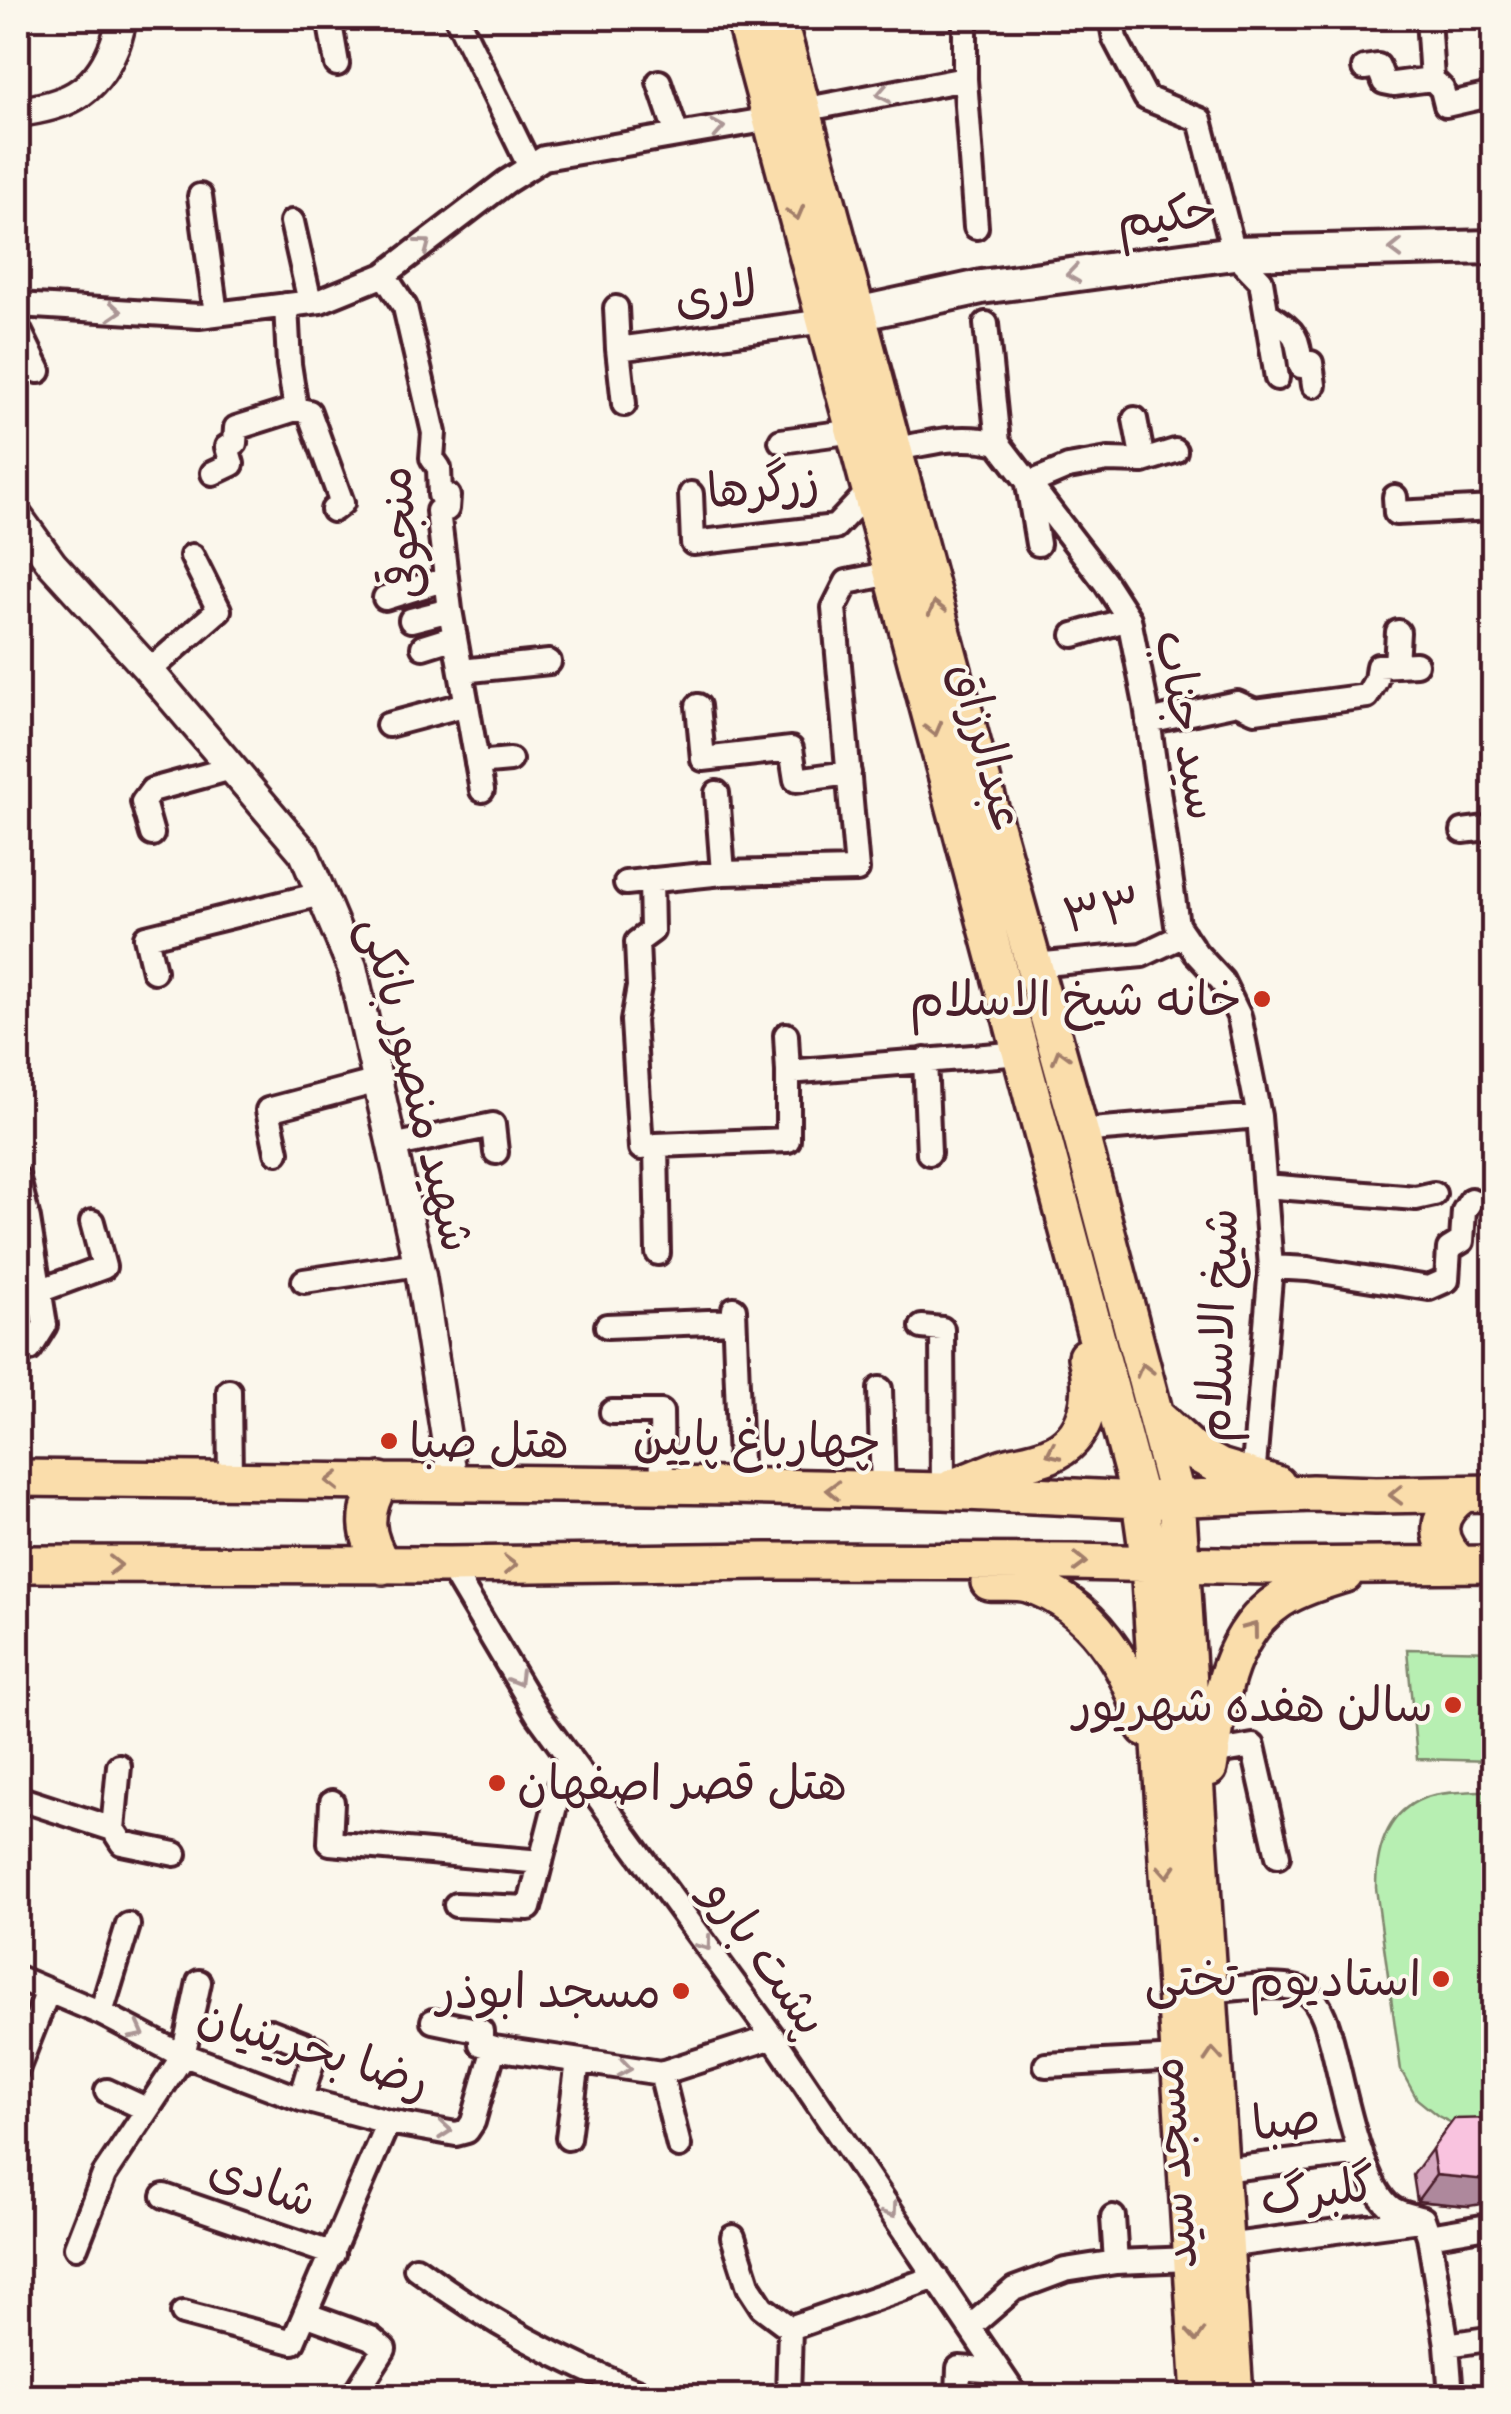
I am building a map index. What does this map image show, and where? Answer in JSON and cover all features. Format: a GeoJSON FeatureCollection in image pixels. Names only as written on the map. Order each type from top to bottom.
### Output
{"type":"FeatureCollection","features":[{"type":"Feature","properties":{"kind":"main road","name":"عبدالرزاق"},"geometry":{"type":"LineString","coordinates":[[744,18],[786,115],[840,317],[894,450],[1080,1131],[1177,1498],[1166,1564]]}},
{"type":"Feature","properties":{"kind":"main road","name":"عبدالرزاق"},"geometry":{"type":"LineString","coordinates":[[778,18],[786,115]]}},
{"type":"Feature","properties":{"kind":"main road","name":"حکیم"},"geometry":{"type":"LineString","coordinates":[[840,317],[981,287],[1234,253],[1494,248]]}},
{"type":"Feature","properties":{"kind":"main road","name":"عبدالرزاق"},"geometry":{"type":"LineString","coordinates":[[840,317],[854,431],[1140,1500],[1166,1564]]}},
{"type":"Feature","properties":{"kind":"main road"},"geometry":{"type":"LineString","coordinates":[[943,1492],[1003,1468],[1048,1456],[1073,1442],[1089,1409],[1089,1370],[1043,1186],[1034,1096]]}},
{"type":"Feature","properties":{"kind":"main road"},"geometry":{"type":"LineString","coordinates":[[1156,1417],[1197,1454],[1220,1466],[1312,1494]]}},
{"type":"Feature","properties":{"kind":"main road","name":"چهارباغ پایین"},"geometry":{"type":"LineString","coordinates":[[18,1478],[662,1485],[1140,1500],[1479,1493]]}},
{"type":"Feature","properties":{"kind":"main road"},"geometry":{"type":"LineString","coordinates":[[381,1481],[370,1500],[368,1520],[370,1544],[384,1566]]}},
{"type":"Feature","properties":{"kind":"main road"},"geometry":{"type":"LineString","coordinates":[[1478,1564],[1449,1553],[1442,1536],[1442,1517],[1448,1505],[1479,1493]]}},
{"type":"Feature","properties":{"kind":"main road"},"geometry":{"type":"LineString","coordinates":[[766,1561],[828,1579],[1026,1583],[1068,1604],[1101,1635],[1125,1668],[1140,1702],[1164,1808]]}},
{"type":"Feature","properties":{"kind":"main road"},"geometry":{"type":"LineString","coordinates":[[18,1564],[1478,1564]]}},
{"type":"Feature","properties":{"kind":"main road","name":"مسجد سید"},"geometry":{"type":"LineString","coordinates":[[1166,1564],[1164,1808],[1200,2396]]}},
{"type":"Feature","properties":{"kind":"main road","name":"مسجد سید"},"geometry":{"type":"LineString","coordinates":[[1166,1564],[1200,1828],[1235,2396]]}},
{"type":"Feature","properties":{"kind":"main road"},"geometry":{"type":"LineString","coordinates":[[1200,1828],[1230,1665],[1252,1626],[1279,1601],[1317,1583],[1375,1565]]}},
{"type":"Feature","properties":{"kind":"street"},"geometry":{"type":"LineString","coordinates":[[18,112],[47,108],[77,97],[95,79],[113,49],[123,18]]}},
{"type":"Feature","properties":{"kind":"street"},"geometry":{"type":"LineString","coordinates":[[329,18],[338,64]]}},
{"type":"Feature","properties":{"kind":"street"},"geometry":{"type":"LineString","coordinates":[[457,18],[530,167]]}},
{"type":"Feature","properties":{"kind":"street"},"geometry":{"type":"LineString","coordinates":[[965,18],[965,79],[976,228]]}},
{"type":"Feature","properties":{"kind":"street"},"geometry":{"type":"LineString","coordinates":[[1111,18],[1115,39],[1146,98],[1200,120],[1234,253],[1261,281],[1277,378]]}},
{"type":"Feature","properties":{"kind":"street"},"geometry":{"type":"LineString","coordinates":[[1428,18],[1432,79],[1442,90],[1446,105],[1494,94]]}},
{"type":"Feature","properties":{"kind":"street"},"geometry":{"type":"LineString","coordinates":[[1364,68],[1378,66],[1384,82],[1394,84],[1432,79]]}},
{"type":"Feature","properties":{"kind":"street"},"geometry":{"type":"LineString","coordinates":[[18,305],[199,316],[320,300],[384,275],[544,158],[965,79]]}},
{"type":"Feature","properties":{"kind":"street"},"geometry":{"type":"LineString","coordinates":[[659,82],[677,136]]}},
{"type":"Feature","properties":{"kind":"street"},"geometry":{"type":"LineString","coordinates":[[200,196],[216,314]]}},
{"type":"Feature","properties":{"kind":"street"},"geometry":{"type":"LineString","coordinates":[[292,222],[298,303],[289,364],[296,409]]}},
{"type":"Feature","properties":{"kind":"street","name":"منجوقی"},"geometry":{"type":"LineString","coordinates":[[384,275],[405,307],[434,434],[432,458],[439,468],[440,495],[448,496],[446,508],[438,511],[450,610],[482,790]]}},
{"type":"Feature","properties":{"kind":"street","name":"لاری"},"geometry":{"type":"LineString","coordinates":[[616,308],[624,404]]}},
{"type":"Feature","properties":{"kind":"street"},"geometry":{"type":"LineString","coordinates":[[1267,313],[1298,340],[1301,366],[1311,363],[1314,385]]}},
{"type":"Feature","properties":{"kind":"street","name":"لاری"},"geometry":{"type":"LineString","coordinates":[[618,349],[840,317]]}},
{"type":"Feature","properties":{"kind":"street"},"geometry":{"type":"LineString","coordinates":[[894,450],[949,438],[998,444],[986,324]]}},
{"type":"Feature","properties":{"kind":"street"},"geometry":{"type":"LineString","coordinates":[[18,328],[39,370]]}},
{"type":"Feature","properties":{"kind":"street"},"geometry":{"type":"LineString","coordinates":[[213,473],[232,464],[227,447],[235,444],[236,428],[296,409],[309,412],[342,502],[333,510]]}},
{"type":"Feature","properties":{"kind":"street"},"geometry":{"type":"LineString","coordinates":[[1135,419],[1143,460]]}},
{"type":"Feature","properties":{"kind":"street"},"geometry":{"type":"LineString","coordinates":[[781,441],[854,431]]}},
{"type":"Feature","properties":{"kind":"street","name":"سید جناب"},"geometry":{"type":"LineString","coordinates":[[998,444],[1106,582],[1129,619],[1177,925],[1222,981],[1242,1029]]}},
{"type":"Feature","properties":{"kind":"street"},"geometry":{"type":"LineString","coordinates":[[1038,544],[1028,484],[1068,468],[1108,460],[1143,460],[1175,450]]}},
{"type":"Feature","properties":{"kind":"street","name":"زرگرها"},"geometry":{"type":"LineString","coordinates":[[691,494],[693,544],[835,527],[870,490]]}},
{"type":"Feature","properties":{"kind":"street"},"geometry":{"type":"LineString","coordinates":[[1395,497],[1396,513],[1494,508]]}},
{"type":"Feature","properties":{"kind":"street","name":"شهید منصور بانکی"},"geometry":{"type":"LineString","coordinates":[[18,517],[52,564],[304,853],[352,966],[418,1264],[453,1482]]}},
{"type":"Feature","properties":{"kind":"street"},"geometry":{"type":"LineString","coordinates":[[149,671],[219,610],[192,556]]}},
{"type":"Feature","properties":{"kind":"street"},"geometry":{"type":"LineString","coordinates":[[626,883],[724,873],[858,870],[849,773],[852,719],[834,608],[847,582],[892,573]]}},
{"type":"Feature","properties":{"kind":"street"},"geometry":{"type":"LineString","coordinates":[[385,598],[446,578]]}},
{"type":"Feature","properties":{"kind":"street"},"geometry":{"type":"LineString","coordinates":[[411,620],[450,610]]}},
{"type":"Feature","properties":{"kind":"street"},"geometry":{"type":"LineString","coordinates":[[1074,635],[1129,619]]}},
{"type":"Feature","properties":{"kind":"street"},"geometry":{"type":"LineString","coordinates":[[1148,722],[1237,702],[1255,711],[1367,696],[1378,666],[1406,665],[1398,632]]}},
{"type":"Feature","properties":{"kind":"street"},"geometry":{"type":"LineString","coordinates":[[423,647],[456,637]]}},
{"type":"Feature","properties":{"kind":"street"},"geometry":{"type":"LineString","coordinates":[[462,671],[549,662]]}},
{"type":"Feature","properties":{"kind":"street"},"geometry":{"type":"LineString","coordinates":[[388,725],[468,704]]}},
{"type":"Feature","properties":{"kind":"street"},"geometry":{"type":"LineString","coordinates":[[698,706],[703,760],[791,749],[796,780],[849,773]]}},
{"type":"Feature","properties":{"kind":"street"},"geometry":{"type":"LineString","coordinates":[[477,763],[510,760]]}},
{"type":"Feature","properties":{"kind":"street"},"geometry":{"type":"LineString","coordinates":[[152,834],[144,802],[152,790],[232,768]]}},
{"type":"Feature","properties":{"kind":"street"},"geometry":{"type":"LineString","coordinates":[[717,793],[724,873]]}},
{"type":"Feature","properties":{"kind":"street"},"geometry":{"type":"LineString","coordinates":[[1462,831],[1494,827]]}},
{"type":"Feature","properties":{"kind":"street"},"geometry":{"type":"LineString","coordinates":[[651,880],[652,932],[637,942],[639,988],[632,1021],[640,1148],[788,1140],[786,1034]]}},
{"type":"Feature","properties":{"kind":"street"},"geometry":{"type":"LineString","coordinates":[[154,971],[146,937],[321,894]]}},
{"type":"Feature","properties":{"kind":"street","name":"۳۳"},"geometry":{"type":"LineString","coordinates":[[1034,964],[1142,954],[1184,935]]}},
{"type":"Feature","properties":{"kind":"street","name":"شیخ الاسلام"},"geometry":{"type":"LineString","coordinates":[[1242,1029],[1259,1116],[1270,1267],[1253,1478]]}},
{"type":"Feature","properties":{"kind":"street"},"geometry":{"type":"LineString","coordinates":[[788,1072],[1022,1053]]}},
{"type":"Feature","properties":{"kind":"street"},"geometry":{"type":"LineString","coordinates":[[925,1060],[929,1153]]}},
{"type":"Feature","properties":{"kind":"street"},"geometry":{"type":"LineString","coordinates":[[278,1152],[268,1110],[378,1081]]}},
{"type":"Feature","properties":{"kind":"street"},"geometry":{"type":"LineString","coordinates":[[1080,1131],[1259,1116]]}},
{"type":"Feature","properties":{"kind":"street"},"geometry":{"type":"LineString","coordinates":[[392,1146],[494,1126],[496,1152]]}},
{"type":"Feature","properties":{"kind":"street"},"geometry":{"type":"LineString","coordinates":[[656,1145],[658,1254]]}},
{"type":"Feature","properties":{"kind":"street"},"geometry":{"type":"LineString","coordinates":[[18,1180],[28,1219],[26,1262],[39,1291],[45,1324],[30,1348],[18,1352]]}},
{"type":"Feature","properties":{"kind":"street"},"geometry":{"type":"LineString","coordinates":[[1264,1186],[1416,1198],[1434,1194]]}},
{"type":"Feature","properties":{"kind":"street"},"geometry":{"type":"LineString","coordinates":[[1270,1267],[1429,1288],[1448,1280],[1449,1249],[1462,1241],[1464,1210],[1470,1200]]}},
{"type":"Feature","properties":{"kind":"street"},"geometry":{"type":"LineString","coordinates":[[39,1291],[104,1267],[92,1222]]}},
{"type":"Feature","properties":{"kind":"street"},"geometry":{"type":"LineString","coordinates":[[304,1281],[418,1264]]}},
{"type":"Feature","properties":{"kind":"street"},"geometry":{"type":"LineString","coordinates":[[607,1326],[734,1315],[741,1487]]}},
{"type":"Feature","properties":{"kind":"street"},"geometry":{"type":"LineString","coordinates":[[922,1327],[942,1330],[943,1492]]}},
{"type":"Feature","properties":{"kind":"street"},"geometry":{"type":"LineString","coordinates":[[880,1389],[883,1492]]}},
{"type":"Feature","properties":{"kind":"street"},"geometry":{"type":"LineString","coordinates":[[229,1391],[230,1481]]}},
{"type":"Feature","properties":{"kind":"street"},"geometry":{"type":"LineString","coordinates":[[612,1412],[661,1412],[662,1485]]}},
{"type":"Feature","properties":{"kind":"street","name":"پشت بارو"},"geometry":{"type":"LineString","coordinates":[[450,1566],[538,1715],[773,2037],[1016,2396]]}},
{"type":"Feature","properties":{"kind":"street"},"geometry":{"type":"LineString","coordinates":[[1212,1753],[1253,1746],[1278,1856]]}},
{"type":"Feature","properties":{"kind":"street"},"geometry":{"type":"LineString","coordinates":[[456,1905],[529,1908],[568,1754]]}},
{"type":"Feature","properties":{"kind":"street"},"geometry":{"type":"LineString","coordinates":[[119,1766],[113,1829],[122,1843],[176,1854]]}},
{"type":"Feature","properties":{"kind":"street"},"geometry":{"type":"LineString","coordinates":[[18,1798],[113,1829]]}},
{"type":"Feature","properties":{"kind":"street"},"geometry":{"type":"LineString","coordinates":[[332,1802],[330,1842],[541,1862]]}},
{"type":"Feature","properties":{"kind":"street"},"geometry":{"type":"LineString","coordinates":[[101,2012],[128,1925]]}},
{"type":"Feature","properties":{"kind":"street","name":"رضا بحرینیان"},"geometry":{"type":"LineString","coordinates":[[18,1978],[101,2012],[182,2056],[302,2099],[388,2122],[456,2134],[466,2131],[473,2122],[494,2048],[661,2073],[773,2037]]}},
{"type":"Feature","properties":{"kind":"street"},"geometry":{"type":"LineString","coordinates":[[76,2247],[104,2175],[182,2056],[199,1982]]}},
{"type":"Feature","properties":{"kind":"street"},"geometry":{"type":"LineString","coordinates":[[1210,1991],[1293,1988],[1309,1994],[1326,2020],[1361,2154],[1376,2191],[1393,2209],[1426,2228],[1447,2345],[1451,2396]]}},
{"type":"Feature","properties":{"kind":"street"},"geometry":{"type":"LineString","coordinates":[[18,2068],[48,1991]]}},
{"type":"Feature","properties":{"kind":"street"},"geometry":{"type":"LineString","coordinates":[[433,2021],[481,2031],[480,2044],[494,2048]]}},
{"type":"Feature","properties":{"kind":"street"},"geometry":{"type":"LineString","coordinates":[[270,2031],[316,2050],[302,2099]]}},
{"type":"Feature","properties":{"kind":"street"},"geometry":{"type":"LineString","coordinates":[[1046,2064],[1179,2058]]}},
{"type":"Feature","properties":{"kind":"street"},"geometry":{"type":"LineString","coordinates":[[568,2138],[578,2060]]}},
{"type":"Feature","properties":{"kind":"street"},"geometry":{"type":"LineString","coordinates":[[661,2073],[679,2146]]}},
{"type":"Feature","properties":{"kind":"street"},"geometry":{"type":"LineString","coordinates":[[107,2092],[146,2109]]}},
{"type":"Feature","properties":{"kind":"street"},"geometry":{"type":"LineString","coordinates":[[183,2314],[293,2342],[388,2122]]}},
{"type":"Feature","properties":{"kind":"street","name":"صبا"},"geometry":{"type":"LineString","coordinates":[[1221,2170],[1361,2154]]}},
{"type":"Feature","properties":{"kind":"street","name":"شادی"},"geometry":{"type":"LineString","coordinates":[[164,2196],[333,2254]]}},
{"type":"Feature","properties":{"kind":"street"},"geometry":{"type":"LineString","coordinates":[[1114,2217],[1116,2262]]}},
{"type":"Feature","properties":{"kind":"street","name":"گلبرگ"},"geometry":{"type":"LineString","coordinates":[[1226,2246],[1494,2225]]}},
{"type":"Feature","properties":{"kind":"street"},"geometry":{"type":"LineString","coordinates":[[733,2238],[755,2297],[790,2328]]}},
{"type":"Feature","properties":{"kind":"street"},"geometry":{"type":"LineString","coordinates":[[970,2327],[1014,2290],[1066,2270],[1116,2262],[1192,2259]]}},
{"type":"Feature","properties":{"kind":"street"},"geometry":{"type":"LineString","coordinates":[[416,2268],[501,2327],[602,2388],[648,2396]]}},
{"type":"Feature","properties":{"kind":"street"},"geometry":{"type":"LineString","coordinates":[[790,2328],[936,2276]]}},
{"type":"Feature","properties":{"kind":"street"},"geometry":{"type":"LineString","coordinates":[[305,2314],[371,2338],[384,2349],[354,2396]]}},
{"type":"Feature","properties":{"kind":"street"},"geometry":{"type":"LineString","coordinates":[[788,2396],[790,2328]]}},
{"type":"Feature","properties":{"kind":"street"},"geometry":{"type":"LineString","coordinates":[[1447,2345],[1494,2338]]}},
{"type":"Feature","properties":{"kind":"street"},"geometry":{"type":"LineString","coordinates":[[958,2396],[959,2368],[999,2371]]}},
{"type":"Feature","properties":{"kind":"green space","name":"سالن هفده شهریور"},"geometry":{"type":"Polygon","coordinates":[[[1407,1649],[1493,1651],[1493,1761],[1417,1759],[1407,1649]]]}},
{"type":"Feature","properties":{"kind":"green space","name":"استادیوم تختی"},"geometry":{"type":"Polygon","coordinates":[[[1493,1790],[1493,2122],[1452,2123],[1417,2099],[1401,2070],[1376,1888],[1378,1860],[1392,1823],[1411,1805],[1439,1794],[1493,1790]]]}},
{"type":"Feature","properties":{"kind":"building"},"geometry":{"type":"Polygon","coordinates":[[[1494,2118],[1494,2179],[1436,2175],[1432,2149],[1454,2119],[1494,2118]]]}},
{"type":"Feature","properties":{"kind":"place","name":"خانه شیخ الاسلام"},"geometry":{"type":"Point","coordinates":[1262,999]}},
{"type":"Feature","properties":{"kind":"place","name":"هتل صبا"},"geometry":{"type":"Point","coordinates":[389,1441]}},
{"type":"Feature","properties":{"kind":"place","name":"سالن هفده شهریور"},"geometry":{"type":"Point","coordinates":[1453,1705]}},
{"type":"Feature","properties":{"kind":"place","name":"هتل قصر اصفهان"},"geometry":{"type":"Point","coordinates":[497,1783]}},
{"type":"Feature","properties":{"kind":"place","name":"استادیوم تختی"},"geometry":{"type":"Point","coordinates":[1441,1979]}},
{"type":"Feature","properties":{"kind":"place","name":"مسجد ابوذر"},"geometry":{"type":"Point","coordinates":[681,1991]}}]}
